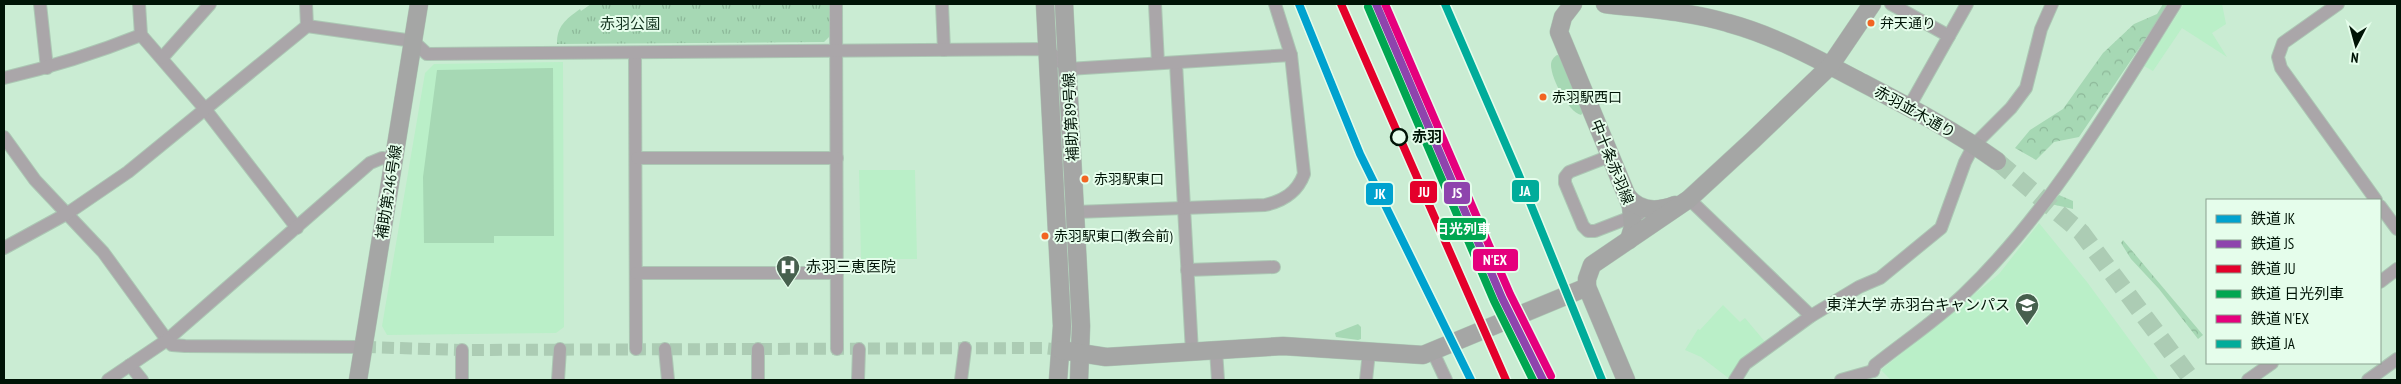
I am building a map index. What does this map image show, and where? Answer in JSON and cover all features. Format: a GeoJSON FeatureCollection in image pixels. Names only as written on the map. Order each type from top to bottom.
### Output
{"type":"FeatureCollection","features":[{"type":"Feature","properties":{"kind":"street"},"geometry":{"type":"LineString","coordinates":[[40,4],[47,68]]}},
{"type":"Feature","properties":{"kind":"street"},"geometry":{"type":"LineString","coordinates":[[139,4],[141,34],[205,109],[297,228]]}},
{"type":"Feature","properties":{"kind":"street"},"geometry":{"type":"LineString","coordinates":[[162,58],[210,4]]}},
{"type":"Feature","properties":{"kind":"street"},"geometry":{"type":"LineString","coordinates":[[306,4],[307,26]]}},
{"type":"Feature","properties":{"kind":"street","name":"補助第246号線"},"geometry":{"type":"LineString","coordinates":[[358,380],[419,4]]}},
{"type":"Feature","properties":{"kind":"street"},"geometry":{"type":"LineString","coordinates":[[836,4],[837,349]]}},
{"type":"Feature","properties":{"kind":"street"},"geometry":{"type":"LineString","coordinates":[[942,4],[944,50]]}},
{"type":"Feature","properties":{"kind":"street","name":"補助第89号線"},"geometry":{"type":"LineString","coordinates":[[1045,4],[1062,350],[1058,380]]}},
{"type":"Feature","properties":{"kind":"street","name":"補助第89号線"},"geometry":{"type":"LineString","coordinates":[[1064,4],[1082,353],[1079,380]]}},
{"type":"Feature","properties":{"kind":"street"},"geometry":{"type":"LineString","coordinates":[[1155,4],[1158,64]]}},
{"type":"Feature","properties":{"kind":"street"},"geometry":{"type":"LineString","coordinates":[[1076,212],[1184,206],[1265,205],[1278,202],[1296,189],[1304,174],[1292,55],[1275,4]]}},
{"type":"Feature","properties":{"kind":"street","name":"中十条赤羽線"},"geometry":{"type":"LineString","coordinates":[[1573,4],[1563,17],[1559,32],[1627,196],[1633,227],[1629,240]]}},
{"type":"Feature","properties":{"kind":"street"},"geometry":{"type":"LineString","coordinates":[[1605,4],[1690,14],[1728,22],[1785,43],[1830,66]]}},
{"type":"Feature","properties":{"kind":"street"},"geometry":{"type":"LineString","coordinates":[[1626,380],[1587,287],[1586,278],[1592,265],[1689,199],[1830,66],[1872,4]]}},
{"type":"Feature","properties":{"kind":"street"},"geometry":{"type":"LineString","coordinates":[[1891,4],[1949,36]]}},
{"type":"Feature","properties":{"kind":"street"},"geometry":{"type":"LineString","coordinates":[[1909,108],[1967,4]]}},
{"type":"Feature","properties":{"kind":"street"},"geometry":{"type":"LineString","coordinates":[[1735,380],[1745,364],[1811,316],[1859,287],[1880,278],[1941,228],[1965,162],[1974,145],[2011,108],[2026,88],[2041,29],[2052,4]]}},
{"type":"Feature","properties":{"kind":"street"},"geometry":{"type":"LineString","coordinates":[[1840,380],[1877,376],[1875,365],[1964,294],[2004,251],[2068,168],[2116,99],[2175,4]]}},
{"type":"Feature","properties":{"kind":"street"},"geometry":{"type":"LineString","coordinates":[[2338,4],[2283,43],[2278,57],[2281,68],[2375,199]]}},
{"type":"Feature","properties":{"kind":"street"},"geometry":{"type":"LineString","coordinates":[[4,248],[68,213],[128,172],[307,26],[413,41],[427,54],[1047,49],[1068,68],[1292,55]]}},
{"type":"Feature","properties":{"kind":"street"},"geometry":{"type":"LineString","coordinates":[[4,78],[47,68],[108,48],[141,34]]}},
{"type":"Feature","properties":{"kind":"street"},"geometry":{"type":"LineString","coordinates":[[635,53],[637,158],[636,349]]}},
{"type":"Feature","properties":{"kind":"street"},"geometry":{"type":"LineString","coordinates":[[1176,63],[1192,352]]}},
{"type":"Feature","properties":{"kind":"street","name":"赤羽並木通り"},"geometry":{"type":"LineString","coordinates":[[1830,66],[1974,145],[1997,162]]}},
{"type":"Feature","properties":{"kind":"street"},"geometry":{"type":"LineString","coordinates":[[4,137],[35,180],[103,252],[172,345],[364,347]]}},
{"type":"Feature","properties":{"kind":"street"},"geometry":{"type":"LineString","coordinates":[[1610,156],[1569,172],[1565,177],[1565,183],[1583,226],[1588,230],[1595,231],[1632,215],[1664,209],[1689,199]]}},
{"type":"Feature","properties":{"kind":"street"},"geometry":{"type":"LineString","coordinates":[[108,380],[167,340],[370,163],[382,158],[394,160]]}},
{"type":"Feature","properties":{"kind":"street"},"geometry":{"type":"LineString","coordinates":[[637,158],[836,158]]}},
{"type":"Feature","properties":{"kind":"street"},"geometry":{"type":"LineString","coordinates":[[1627,196],[1639,207],[1654,210],[1664,209]]}},
{"type":"Feature","properties":{"kind":"street"},"geometry":{"type":"LineString","coordinates":[[1689,199],[1811,316]]}},
{"type":"Feature","properties":{"kind":"street"},"geometry":{"type":"LineString","coordinates":[[2381,207],[2397,229]]}},
{"type":"Feature","properties":{"kind":"street"},"geometry":{"type":"LineString","coordinates":[[1187,270],[1274,267]]}},
{"type":"Feature","properties":{"kind":"street"},"geometry":{"type":"LineString","coordinates":[[2381,281],[2397,269]]}},
{"type":"Feature","properties":{"kind":"street"},"geometry":{"type":"LineString","coordinates":[[636,273],[837,273]]}},
{"type":"Feature","properties":{"kind":"street"},"geometry":{"type":"LineString","coordinates":[[1062,350],[1106,357],[1283,346],[1417,356],[1433,352],[1587,287]]}},
{"type":"Feature","properties":{"kind":"street"},"geometry":{"type":"LineString","coordinates":[[962,380],[965,348]]}},
{"type":"Feature","properties":{"kind":"street"},"geometry":{"type":"LineString","coordinates":[[558,380],[560,349]]}},
{"type":"Feature","properties":{"kind":"street"},"geometry":{"type":"LineString","coordinates":[[665,349],[668,380]]}},
{"type":"Feature","properties":{"kind":"street"},"geometry":{"type":"LineString","coordinates":[[758,349],[758,380]]}},
{"type":"Feature","properties":{"kind":"street"},"geometry":{"type":"LineString","coordinates":[[858,380],[859,349]]}},
{"type":"Feature","properties":{"kind":"street"},"geometry":{"type":"LineString","coordinates":[[462,350],[462,380]]}},
{"type":"Feature","properties":{"kind":"street"},"geometry":{"type":"LineString","coordinates":[[1216,350],[1218,380]]}},
{"type":"Feature","properties":{"kind":"street"},"geometry":{"type":"LineString","coordinates":[[1366,380],[1369,352]]}},
{"type":"Feature","properties":{"kind":"street"},"geometry":{"type":"LineString","coordinates":[[1433,352],[1446,380]]}},
{"type":"Feature","properties":{"kind":"street"},"geometry":{"type":"LineString","coordinates":[[2368,380],[2397,359]]}},
{"type":"Feature","properties":{"kind":"street"},"geometry":{"type":"LineString","coordinates":[[2248,380],[2271,364]]}},
{"type":"Feature","properties":{"kind":"street"},"geometry":{"type":"LineString","coordinates":[[130,365],[142,380]]}},
{"type":"Feature","properties":{"kind":"shaded area"},"geometry":{"type":"Polygon","coordinates":[[[2184,4],[2222,4],[2226,24],[2212,33],[2227,57],[2182,28],[2153,71],[2144,66],[2184,4]]]}},
{"type":"Feature","properties":{"kind":"shaded area"},"geometry":{"type":"Polygon","coordinates":[[[563,62],[564,327],[556,333],[387,335],[382,326],[425,73],[434,64],[563,62]]]}},
{"type":"Feature","properties":{"kind":"shaded area"},"geometry":{"type":"Polygon","coordinates":[[[859,170],[915,170],[917,259],[861,259],[859,170]]]}},
{"type":"Feature","properties":{"kind":"shaded area","name":"東洋大学 赤羽台キャンパス"},"geometry":{"type":"Polygon","coordinates":[[[2039,223],[2087,282],[2159,380],[1891,380],[1881,370],[1999,274],[2039,223]]]}},
{"type":"Feature","properties":{"kind":"shaded area"},"geometry":{"type":"Polygon","coordinates":[[[1723,305],[1740,322],[1745,318],[1766,343],[1741,360],[1731,380],[1701,357],[1685,350],[1698,329],[1700,330],[1723,305]]]}},
{"type":"Feature","properties":{"kind":"green space","name":"赤羽公園"},"geometry":{"type":"Polygon","coordinates":[[[591,4],[831,4],[831,35],[824,42],[557,44],[558,32],[563,24],[580,9],[581,11],[591,4]]]}},
{"type":"Feature","properties":{"kind":"green space"},"geometry":{"type":"Polygon","coordinates":[[[2163,4],[2169,4],[2079,137],[2054,142],[2036,160],[2015,148],[2030,130],[2063,109],[2103,53],[2134,24],[2157,14],[2163,4]]]}},
{"type":"Feature","properties":{"kind":"green space"},"geometry":{"type":"Polygon","coordinates":[[[1557,55],[1562,56],[1584,111],[1581,115],[1571,108],[1561,94],[1554,78],[1551,63],[1557,55]]]}},
{"type":"Feature","properties":{"kind":"green space"},"geometry":{"type":"Polygon","coordinates":[[[553,68],[554,236],[494,236],[494,243],[424,243],[423,177],[437,70],[553,68]]]}},
{"type":"Feature","properties":{"kind":"green space"},"geometry":{"type":"Polygon","coordinates":[[[2059,195],[2073,201],[2073,209],[2051,204],[2059,195]]]}},
{"type":"Feature","properties":{"kind":"green space"},"geometry":{"type":"Polygon","coordinates":[[[2123,240],[2203,335],[2198,339],[2159,289],[2131,259],[2121,243],[2123,240]]]}},
{"type":"Feature","properties":{"kind":"green space"},"geometry":{"type":"Polygon","coordinates":[[[1358,324],[1361,327],[1361,339],[1336,337],[1335,333],[1358,324]]]}},
{"type":"Feature","properties":{"kind":"tunnel"},"geometry":{"type":"LineString","coordinates":[[1997,161],[2081,232],[2192,380]]}},
{"type":"Feature","properties":{"kind":"tunnel"},"geometry":{"type":"LineString","coordinates":[[364,347],[462,350],[1044,348],[1061,350]]}},
{"type":"Feature","properties":{"kind":"rail line","name":"JK"},"geometry":{"type":"LineString","coordinates":[[1299,4],[1360,154],[1471,380]]}},
{"type":"Feature","properties":{"kind":"rail line","name":"JU"},"geometry":{"type":"LineString","coordinates":[[1341,4],[1506,380]]}},
{"type":"Feature","properties":{"kind":"rail line","name":"JS"},"geometry":{"type":"LineString","coordinates":[[1376,4],[1502,298],[1543,380]]}},
{"type":"Feature","properties":{"kind":"rail line","name":"N'EX"},"geometry":{"type":"LineString","coordinates":[[1385,4],[1510,294],[1551,376]]}},
{"type":"Feature","properties":{"kind":"rail line","name":"JA"},"geometry":{"type":"LineString","coordinates":[[1445,4],[1518,173],[1602,380]]}},
{"type":"Feature","properties":{"kind":"rail line","name":"日光列車"},"geometry":{"type":"LineString","coordinates":[[1368,7],[1494,301],[1533,380]]}},
{"type":"Feature","properties":{"kind":"place","name":"弁天通り"},"geometry":{"type":"Point","coordinates":[1871,23]}},
{"type":"Feature","properties":{"kind":"place","name":"赤羽駅西口"},"geometry":{"type":"Point","coordinates":[1543,97]}},
{"type":"Feature","properties":{"kind":"place","name":"赤羽"},"geometry":{"type":"Point","coordinates":[1399,137]}},
{"type":"Feature","properties":{"kind":"place","name":"赤羽駅東口"},"geometry":{"type":"Point","coordinates":[1085,179]}},
{"type":"Feature","properties":{"kind":"place","name":"赤羽駅東口(教会前)"},"geometry":{"type":"Point","coordinates":[1045,236]}},
{"type":"Feature","properties":{"kind":"place","name":"赤羽三恵医院"},"geometry":{"type":"Point","coordinates":[788,288]}},
{"type":"Feature","properties":{"kind":"place","name":"東洋大学 赤羽台キャンパス"},"geometry":{"type":"Point","coordinates":[2027,326]}}]}
